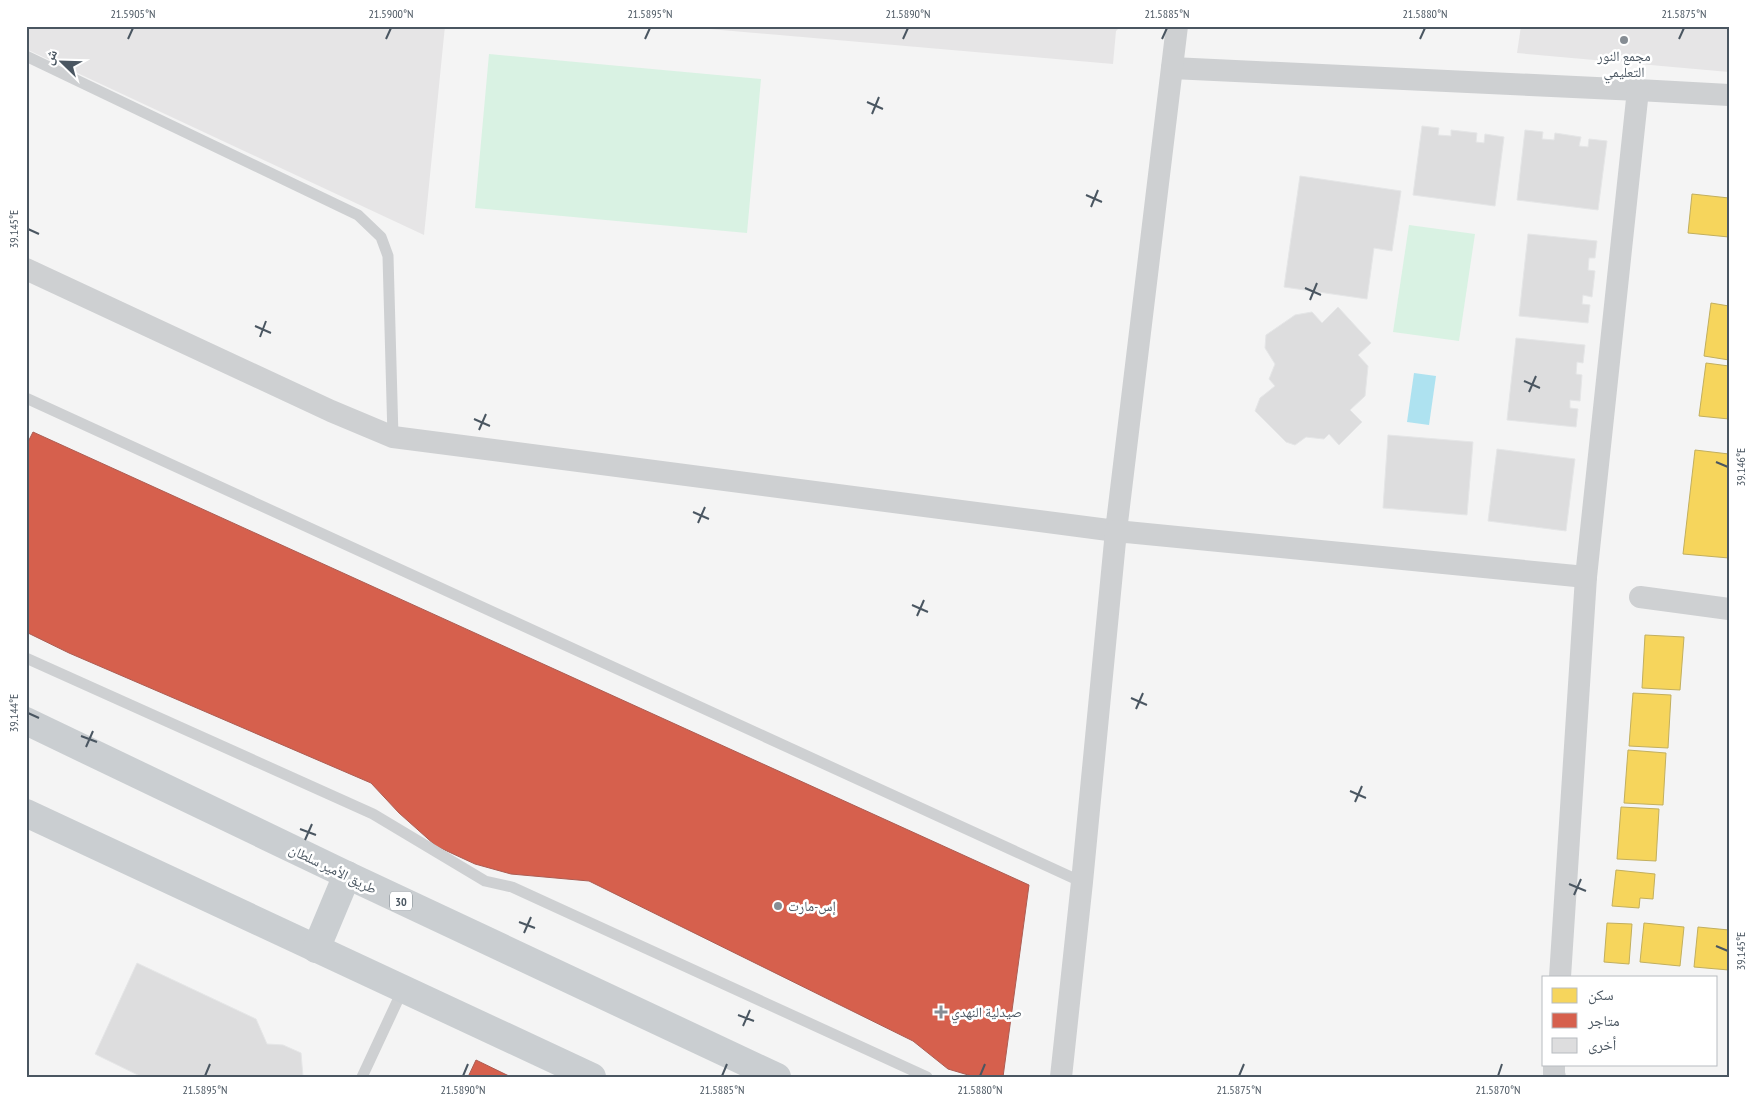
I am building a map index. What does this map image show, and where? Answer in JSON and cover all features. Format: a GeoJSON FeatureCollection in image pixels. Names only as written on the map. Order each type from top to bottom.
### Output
{"type":"FeatureCollection","features":[{"type":"Feature","properties":{"kind":"main road","name":"طريق الأمير سلطان"},"geometry":{"type":"LineString","coordinates":[[26,720],[347,876],[777,1077]]}},
{"type":"Feature","properties":{"kind":"main road"},"geometry":{"type":"LineString","coordinates":[[26,814],[592,1077]]}},
{"type":"Feature","properties":{"kind":"main road"},"geometry":{"type":"LineString","coordinates":[[316,949],[347,876]]}},
{"type":"Feature","properties":{"kind":"street"},"geometry":{"type":"LineString","coordinates":[[1061,1077],[1116,531],[1177,26]]}},
{"type":"Feature","properties":{"kind":"street"},"geometry":{"type":"LineString","coordinates":[[1172,68],[1729,96]]}},
{"type":"Feature","properties":{"kind":"street"},"geometry":{"type":"LineString","coordinates":[[1560,976],[1586,577],[1638,90]]}},
{"type":"Feature","properties":{"kind":"street"},"geometry":{"type":"LineString","coordinates":[[26,269],[393,437],[1116,531],[1586,577]]}},
{"type":"Feature","properties":{"kind":"street"},"geometry":{"type":"LineString","coordinates":[[1640,597],[1729,609]]}},
{"type":"Feature","properties":{"kind":"lane"},"geometry":{"type":"LineString","coordinates":[[26,56],[358,215],[381,238],[388,256],[393,437]]}},
{"type":"Feature","properties":{"kind":"lane"},"geometry":{"type":"LineString","coordinates":[[26,398],[1082,882]]}},
{"type":"Feature","properties":{"kind":"lane"},"geometry":{"type":"LineString","coordinates":[[26,658],[373,814],[485,881],[512,887],[927,1077]]}},
{"type":"Feature","properties":{"kind":"lane"},"geometry":{"type":"LineString","coordinates":[[362,1077],[403,989]]}},
{"type":"Feature","properties":{"kind":"shaded area"},"geometry":{"type":"Polygon","coordinates":[[[26,26],[445,26],[424,235],[26,49],[26,26]]]}},
{"type":"Feature","properties":{"kind":"shaded area"},"geometry":{"type":"Polygon","coordinates":[[[675,26],[1121,26],[1116,31],[1113,64],[675,26]]]}},
{"type":"Feature","properties":{"kind":"shaded area","name":"مجمع النور التعليمي"},"geometry":{"type":"Polygon","coordinates":[[[1521,26],[1729,26],[1729,72],[1517,53],[1521,26]]]}},
{"type":"Feature","properties":{"kind":"green space"},"geometry":{"type":"Polygon","coordinates":[[[489,54],[761,79],[747,233],[475,208],[489,54]]]}},
{"type":"Feature","properties":{"kind":"green space"},"geometry":{"type":"Polygon","coordinates":[[[1409,225],[1475,234],[1459,341],[1393,332],[1409,225]]]}},
{"type":"Feature","properties":{"kind":"water"},"geometry":{"type":"Polygon","coordinates":[[[1414,373],[1436,376],[1429,425],[1407,422],[1414,373]]]}},
{"type":"Feature","properties":{"kind":"building: سكن"},"geometry":{"type":"Polygon","coordinates":[[[1692,194],[1729,198],[1729,237],[1688,233],[1692,194]]]}},
{"type":"Feature","properties":{"kind":"building: سكن"},"geometry":{"type":"Polygon","coordinates":[[[1711,303],[1729,306],[1729,360],[1704,356],[1711,303]]]}},
{"type":"Feature","properties":{"kind":"building: سكن"},"geometry":{"type":"Polygon","coordinates":[[[1706,363],[1729,366],[1729,419],[1699,416],[1706,363]]]}},
{"type":"Feature","properties":{"kind":"building: سكن"},"geometry":{"type":"Polygon","coordinates":[[[1695,450],[1729,454],[1729,558],[1683,554],[1695,450]]]}},
{"type":"Feature","properties":{"kind":"building: سكن"},"geometry":{"type":"Polygon","coordinates":[[[1645,635],[1684,637],[1680,690],[1642,688],[1645,635]]]}},
{"type":"Feature","properties":{"kind":"building: سكن"},"geometry":{"type":"Polygon","coordinates":[[[1633,693],[1671,695],[1668,748],[1629,746],[1633,693]]]}},
{"type":"Feature","properties":{"kind":"building: سكن"},"geometry":{"type":"Polygon","coordinates":[[[1628,750],[1666,753],[1663,805],[1624,803],[1628,750]]]}},
{"type":"Feature","properties":{"kind":"building: سكن"},"geometry":{"type":"Polygon","coordinates":[[[1621,807],[1659,809],[1656,861],[1617,859],[1621,807]]]}},
{"type":"Feature","properties":{"kind":"building: سكن"},"geometry":{"type":"Polygon","coordinates":[[[1616,870],[1655,874],[1653,899],[1640,898],[1639,908],[1612,906],[1616,870]]]}},
{"type":"Feature","properties":{"kind":"building: سكن"},"geometry":{"type":"Polygon","coordinates":[[[1607,923],[1632,924],[1629,964],[1604,962],[1607,923]]]}},
{"type":"Feature","properties":{"kind":"building: سكن"},"geometry":{"type":"Polygon","coordinates":[[[1644,923],[1684,927],[1680,966],[1640,962],[1644,923]]]}},
{"type":"Feature","properties":{"kind":"building: سكن"},"geometry":{"type":"Polygon","coordinates":[[[1698,927],[1729,930],[1729,970],[1694,967],[1698,927]]]}},
{"type":"Feature","properties":{"kind":"building: متاجر"},"geometry":{"type":"Polygon","coordinates":[[[33,432],[1029,885],[1003,1077],[975,1077],[948,1069],[913,1041],[589,881],[511,874],[475,864],[436,846],[399,813],[371,783],[69,653],[26,632],[26,446],[33,432]]]}},
{"type":"Feature","properties":{"kind":"building: متاجر"},"geometry":{"type":"Polygon","coordinates":[[[476,1060],[511,1077],[468,1077],[476,1060]]]}},
{"type":"Feature","properties":{"kind":"building: أخرى"},"geometry":{"type":"Polygon","coordinates":[[[1422,126],[1439,128],[1438,135],[1451,136],[1451,130],[1477,133],[1476,142],[1484,143],[1485,134],[1504,137],[1495,206],[1413,195],[1422,126]]]}},
{"type":"Feature","properties":{"kind":"building: أخرى"},"geometry":{"type":"Polygon","coordinates":[[[1525,130],[1543,132],[1542,139],[1554,140],[1555,133],[1581,137],[1579,146],[1588,147],[1589,139],[1607,141],[1598,210],[1517,200],[1525,130]]]}},
{"type":"Feature","properties":{"kind":"building: أخرى"},"geometry":{"type":"Polygon","coordinates":[[[1300,176],[1401,191],[1392,251],[1374,248],[1367,299],[1284,287],[1300,176]]]}},
{"type":"Feature","properties":{"kind":"building: أخرى"},"geometry":{"type":"Polygon","coordinates":[[[1528,234],[1597,241],[1595,258],[1589,258],[1588,270],[1595,271],[1592,297],[1583,295],[1582,304],[1590,305],[1588,323],[1519,316],[1528,234]]]}},
{"type":"Feature","properties":{"kind":"building: أخرى"},"geometry":{"type":"Polygon","coordinates":[[[1338,307],[1371,343],[1358,355],[1368,366],[1365,396],[1350,410],[1362,422],[1339,445],[1329,434],[1324,439],[1306,437],[1295,445],[1286,442],[1255,411],[1260,398],[1275,386],[1269,379],[1275,364],[1265,348],[1266,335],[1295,315],[1312,312],[1322,323],[1338,307]]]}},
{"type":"Feature","properties":{"kind":"building: أخرى"},"geometry":{"type":"Polygon","coordinates":[[[1516,338],[1585,345],[1583,363],[1577,362],[1576,374],[1582,375],[1580,401],[1570,400],[1570,408],[1578,409],[1576,427],[1507,420],[1516,338]]]}},
{"type":"Feature","properties":{"kind":"building: أخرى"},"geometry":{"type":"Polygon","coordinates":[[[1388,435],[1473,442],[1467,515],[1383,508],[1388,435]]]}},
{"type":"Feature","properties":{"kind":"building: أخرى"},"geometry":{"type":"Polygon","coordinates":[[[1497,449],[1575,459],[1566,531],[1488,521],[1497,449]]]}},
{"type":"Feature","properties":{"kind":"building: أخرى"},"geometry":{"type":"Polygon","coordinates":[[[137,963],[256,1019],[267,1044],[283,1045],[301,1053],[303,1077],[142,1077],[95,1054],[137,963]]]}},
{"type":"Feature","properties":{"kind":"place","name":"مجمع النور التعليمي"},"geometry":{"type":"Point","coordinates":[1624,40]}},
{"type":"Feature","properties":{"kind":"place","name":"إس-مارت"},"geometry":{"type":"Point","coordinates":[778,906]}},
{"type":"Feature","properties":{"kind":"place","name":"صيدلية النهدي"},"geometry":{"type":"Point","coordinates":[941,1012]}}]}
